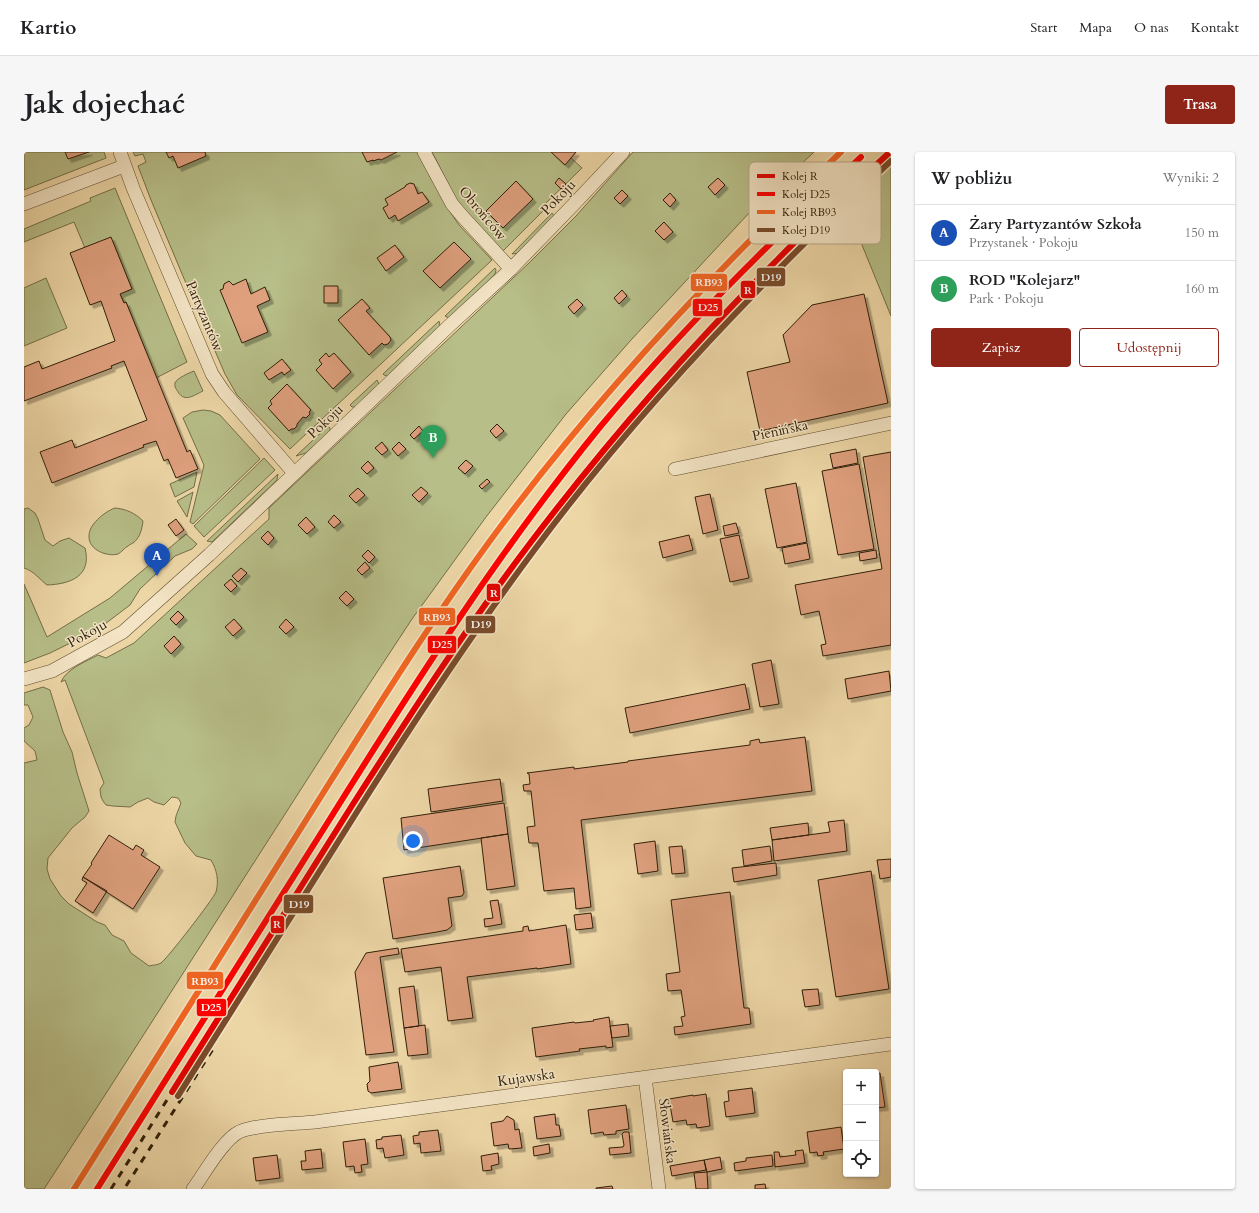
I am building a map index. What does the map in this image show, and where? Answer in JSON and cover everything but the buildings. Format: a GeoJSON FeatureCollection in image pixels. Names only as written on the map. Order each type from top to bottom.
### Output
{"type":"FeatureCollection","features":[{"type":"Feature","properties":{"kind":"street","name":"Partyzantów"},"geometry":{"type":"LineString","coordinates":[[120,152],[124,166],[212,374],[224,392],[294,473]]}},
{"type":"Feature","properties":{"kind":"street","name":"Obrońców"},"geometry":{"type":"LineString","coordinates":[[424,152],[452,204],[511,269]]}},
{"type":"Feature","properties":{"kind":"street","name":"Pokoju"},"geometry":{"type":"LineString","coordinates":[[24,679],[52,671],[123,632],[209,555],[511,269],[623,152]]}},
{"type":"Feature","properties":{"kind":"street"},"geometry":{"type":"LineString","coordinates":[[24,204],[124,166]]}},
{"type":"Feature","properties":{"kind":"street","name":"Pienińska"},"geometry":{"type":"LineString","coordinates":[[675,469],[891,423]]}},
{"type":"Feature","properties":{"kind":"street","name":"Kujawska"},"geometry":{"type":"LineString","coordinates":[[193,1189],[225,1143],[238,1132],[254,1128],[315,1122],[891,1044]]}},
{"type":"Feature","properties":{"kind":"street","name":"Słowiańska"},"geometry":{"type":"LineString","coordinates":[[645,1077],[659,1189]]}},
{"type":"Feature","properties":{"kind":"green space"},"geometry":{"type":"Polygon","coordinates":[[[24,152],[104,152],[106,158],[24,190],[24,152]]]}},
{"type":"Feature","properties":{"kind":"green space"},"geometry":{"type":"Polygon","coordinates":[[[133,152],[417,152],[446,206],[459,225],[492,260],[290,449],[237,395],[225,374],[138,166],[146,162],[143,154],[135,156],[133,152]]]}},
{"type":"Feature","properties":{"kind":"green space"},"geometry":{"type":"Polygon","coordinates":[[[432,152],[576,152],[571,158],[582,168],[542,207],[544,210],[503,251],[468,215],[456,199],[432,152]]]}},
{"type":"Feature","properties":{"kind":"green space"},"geometry":{"type":"Polygon","coordinates":[[[633,152],[814,152],[803,162],[749,162],[749,213],[631,340],[566,414],[486,517],[412,619],[337,733],[44,1189],[24,1189],[24,763],[37,760],[35,751],[24,741],[24,728],[29,725],[33,717],[28,705],[24,705],[24,693],[43,687],[50,690],[63,732],[72,752],[89,811],[85,817],[72,828],[48,858],[47,869],[50,879],[61,896],[69,904],[97,922],[105,925],[112,935],[124,941],[131,953],[149,966],[160,964],[181,940],[216,892],[217,876],[215,868],[211,860],[196,856],[185,843],[175,822],[181,803],[178,798],[172,797],[164,805],[154,802],[148,798],[130,807],[106,805],[101,797],[100,789],[104,783],[65,680],[61,682],[67,673],[77,666],[98,655],[106,658],[134,643],[269,519],[269,508],[529,263],[576,216],[633,152]]]}},
{"type":"Feature","properties":{"kind":"green space"},"geometry":{"type":"Polygon","coordinates":[[[891,162],[891,316],[862,244],[881,244],[881,171],[891,162]]]}},
{"type":"Feature","properties":{"kind":"green space"},"geometry":{"type":"Polygon","coordinates":[[[115,188],[187,362],[156,378],[126,302],[124,303],[120,294],[85,248],[74,222],[24,242],[24,229],[91,201],[90,198],[115,188]]]}},
{"type":"Feature","properties":{"kind":"green space"},"geometry":{"type":"Polygon","coordinates":[[[552,213],[554,216],[519,253],[512,254],[552,213]]]}},
{"type":"Feature","properties":{"kind":"green space"},"geometry":{"type":"Polygon","coordinates":[[[495,268],[495,274],[491,279],[450,318],[445,316],[495,268]]]}},
{"type":"Feature","properties":{"kind":"green space"},"geometry":{"type":"Polygon","coordinates":[[[46,278],[67,328],[24,346],[24,288],[46,278]]]}},
{"type":"Feature","properties":{"kind":"green space"},"geometry":{"type":"Polygon","coordinates":[[[439,321],[440,326],[387,376],[383,374],[439,321]]]}},
{"type":"Feature","properties":{"kind":"green space"},"geometry":{"type":"Polygon","coordinates":[[[194,371],[203,391],[187,398],[181,395],[176,389],[175,383],[186,374],[194,371]]]}},
{"type":"Feature","properties":{"kind":"green space"},"geometry":{"type":"Polygon","coordinates":[[[377,380],[379,384],[355,407],[350,405],[377,380]]]}},
{"type":"Feature","properties":{"kind":"green space"},"geometry":{"type":"Polygon","coordinates":[[[203,410],[211,411],[220,415],[260,459],[193,524],[190,522],[204,465],[183,418],[192,412],[203,410]]]}},
{"type":"Feature","properties":{"kind":"green space"},"geometry":{"type":"Polygon","coordinates":[[[328,426],[330,431],[306,453],[296,456],[328,426]]]}},
{"type":"Feature","properties":{"kind":"green space"},"geometry":{"type":"Polygon","coordinates":[[[264,458],[275,470],[204,537],[194,526],[264,458]]]}},
{"type":"Feature","properties":{"kind":"green space"},"geometry":{"type":"Polygon","coordinates":[[[197,472],[194,487],[175,497],[170,484],[197,472]]]}},
{"type":"Feature","properties":{"kind":"green space"},"geometry":{"type":"Polygon","coordinates":[[[278,474],[277,480],[212,542],[207,541],[278,474]]]}},
{"type":"Feature","properties":{"kind":"green space"},"geometry":{"type":"Polygon","coordinates":[[[193,492],[187,517],[177,501],[193,492]]]}},
{"type":"Feature","properties":{"kind":"green space"},"geometry":{"type":"Polygon","coordinates":[[[28,508],[35,513],[45,540],[53,546],[60,541],[69,538],[85,548],[85,565],[78,577],[64,583],[47,585],[34,573],[24,568],[24,509],[28,508]]]}},
{"type":"Feature","properties":{"kind":"green space"},"geometry":{"type":"Polygon","coordinates":[[[115,508],[130,512],[143,521],[137,539],[121,552],[114,555],[99,552],[95,549],[90,542],[89,532],[98,520],[115,508]]]}},
{"type":"Feature","properties":{"kind":"green space"},"geometry":{"type":"Polygon","coordinates":[[[186,534],[197,544],[192,549],[175,556],[140,589],[130,605],[97,630],[50,653],[24,663],[24,584],[47,637],[110,598],[186,534]]]}},
{"type":"Feature","properties":{"kind":"railway"},"geometry":{"type":"LineString","coordinates":[[126,1186],[213,1049]]}},
{"type":"Feature","properties":{"kind":"railway"},"geometry":{"type":"LineString","coordinates":[[111,1189],[172,1092]]}},
{"type":"Feature","properties":{"kind":"rail line","name":"RB93"},"geometry":{"type":"LineString","coordinates":[[831,162],[841,152]]}},
{"type":"Feature","properties":{"kind":"rail line","name":"R"},"geometry":{"type":"LineString","coordinates":[[879,162],[890,152]]}},
{"type":"Feature","properties":{"kind":"rail line","name":"D25"},"geometry":{"type":"LineString","coordinates":[[856,162],[861,157]]}},
{"type":"Feature","properties":{"kind":"rail line","name":"D19"},"geometry":{"type":"LineString","coordinates":[[881,170],[891,161]]}},
{"type":"Feature","properties":{"kind":"rail line","name":"RB93"},"geometry":{"type":"LineString","coordinates":[[74,1189],[380,704],[459,584],[516,506],[592,412],[671,322],[749,242]]}},
{"type":"Feature","properties":{"kind":"rail line","name":"D25"},"geometry":{"type":"LineString","coordinates":[[97,1189],[392,720],[492,571],[563,474],[630,391],[693,322],[770,244]]}},
{"type":"Feature","properties":{"kind":"rail line","name":"R"},"geometry":{"type":"LineString","coordinates":[[172,1092],[417,704],[507,574],[589,468],[650,396],[745,293],[793,244]]}},
{"type":"Feature","properties":{"kind":"rail line","name":"D19"},"geometry":{"type":"LineString","coordinates":[[178,1096],[398,747],[442,680],[511,581],[575,497],[660,396],[749,299],[804,244]]}},
{"type":"Feature","properties":{"kind":"place","name":"ROD \"Kolejarz\""},"geometry":{"type":"Point","coordinates":[433,458]}},
{"type":"Feature","properties":{"kind":"place","name":"Żary Partyzantów Szkoła"},"geometry":{"type":"Point","coordinates":[157,576]}}]}
